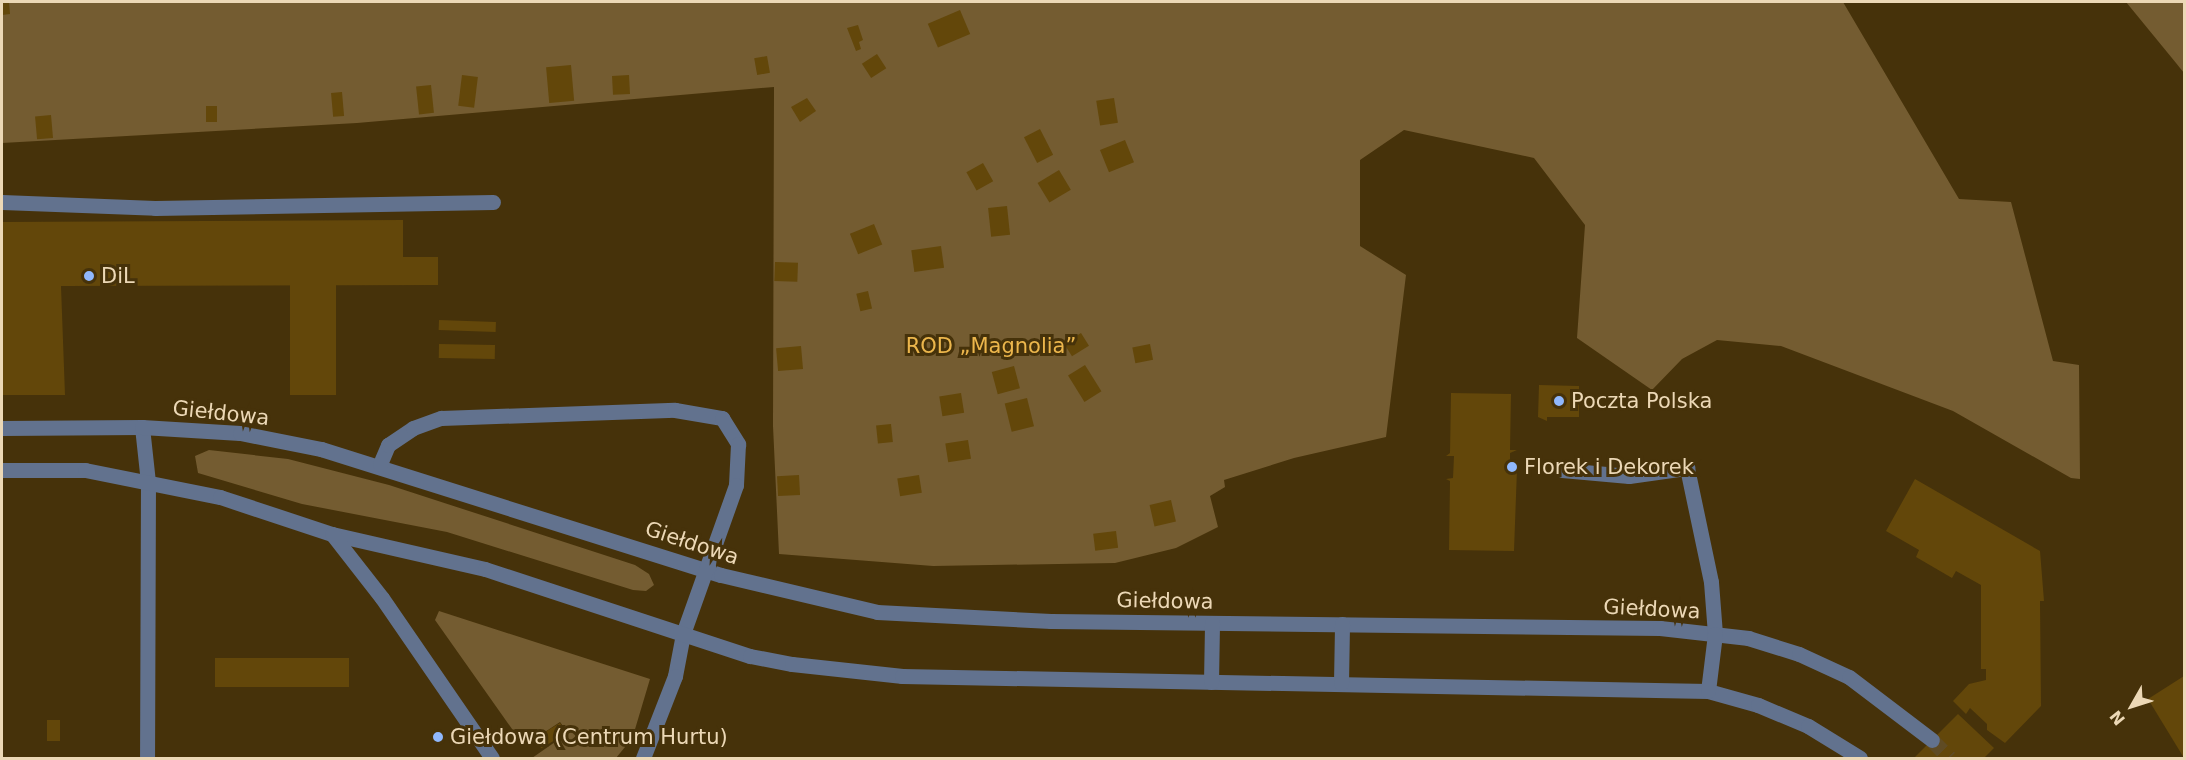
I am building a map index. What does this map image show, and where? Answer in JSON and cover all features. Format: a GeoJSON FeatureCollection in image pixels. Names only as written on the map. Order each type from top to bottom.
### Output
{"type":"FeatureCollection","features":[{"type":"Feature","properties":{"kind":"street"},"geometry":{"type":"LineString","coordinates":[[2,202],[155,208],[493,202]]}},
{"type":"Feature","properties":{"kind":"street"},"geometry":{"type":"LineString","coordinates":[[380,464],[388,445],[413,428],[441,418],[675,410],[722,418],[738,444],[735,485],[683,634],[675,676],[643,759]]}},
{"type":"Feature","properties":{"kind":"street"},"geometry":{"type":"LineString","coordinates":[[142,427],[148,482],[147,759]]}},
{"type":"Feature","properties":{"kind":"street","name":"Giełdowa"},"geometry":{"type":"LineString","coordinates":[[2,428],[142,427],[240,433],[380,464],[706,570],[760,586],[877,612],[1028,620],[1649,628],[1715,634],[1708,691]]}},
{"type":"Feature","properties":{"kind":"street"},"geometry":{"type":"LineString","coordinates":[[1562,470],[1629,476],[1687,468],[1711,582],[1715,634],[1772,645],[1833,669],[1877,695],[1932,740]]}},
{"type":"Feature","properties":{"kind":"street"},"geometry":{"type":"LineString","coordinates":[[2,470],[85,470],[220,497],[332,534],[485,569],[750,656],[792,664],[902,676],[1708,691],[1758,705],[1808,726],[1860,759]]}},
{"type":"Feature","properties":{"kind":"street"},"geometry":{"type":"LineString","coordinates":[[332,534],[382,597],[492,759]]}},
{"type":"Feature","properties":{"kind":"street"},"geometry":{"type":"LineString","coordinates":[[1211,682],[1212,623]]}},
{"type":"Feature","properties":{"kind":"street"},"geometry":{"type":"LineString","coordinates":[[1341,684],[1342,624]]}},
{"type":"Feature","properties":{"kind":"green space","name":"ROD „Magnolia”"},"geometry":{"type":"Polygon","coordinates":[[[2,2],[1843,2],[1959,199],[2011,202],[2053,361],[2079,365],[2080,479],[2071,478],[1953,411],[1781,346],[1717,340],[1682,359],[1652,390],[1577,338],[1585,225],[1534,158],[1404,130],[1360,160],[1360,246],[1406,275],[1386,437],[1294,458],[1224,480],[1225,487],[1210,496],[1218,527],[1176,548],[1115,563],[933,566],[779,554],[773,426],[774,87],[357,123],[2,143],[2,2]]]}},
{"type":"Feature","properties":{"kind":"green space"},"geometry":{"type":"Polygon","coordinates":[[[2126,2],[2184,2],[2184,73],[2176,63],[2126,2]]]}},
{"type":"Feature","properties":{"kind":"green space"},"geometry":{"type":"Polygon","coordinates":[[[209,450],[288,459],[389,485],[635,565],[649,574],[654,585],[646,591],[633,590],[447,532],[302,504],[198,473],[195,456],[209,450]]]}},
{"type":"Feature","properties":{"kind":"green space"},"geometry":{"type":"Polygon","coordinates":[[[439,611],[650,679],[633,736],[616,758],[532,758],[568,733],[560,722],[524,746],[435,620],[439,611]]]}},
{"type":"Feature","properties":{"kind":"building"},"geometry":{"type":"Polygon","coordinates":[[[2,2],[9,2],[10,14],[2,15],[2,2]]]}},
{"type":"Feature","properties":{"kind":"building"},"geometry":{"type":"Polygon","coordinates":[[[960,10],[970,34],[938,48],[928,24],[960,10]]]}},
{"type":"Feature","properties":{"kind":"building"},"geometry":{"type":"Polygon","coordinates":[[[858,25],[863,40],[859,42],[861,49],[856,51],[847,28],[858,25]]]}},
{"type":"Feature","properties":{"kind":"building"},"geometry":{"type":"Polygon","coordinates":[[[877,54],[886,68],[871,78],[862,64],[877,54]]]}},
{"type":"Feature","properties":{"kind":"building"},"geometry":{"type":"Polygon","coordinates":[[[767,56],[770,73],[757,75],[754,58],[767,56]]]}},
{"type":"Feature","properties":{"kind":"building"},"geometry":{"type":"Polygon","coordinates":[[[571,65],[574,101],[549,103],[546,67],[571,65]]]}},
{"type":"Feature","properties":{"kind":"building"},"geometry":{"type":"Polygon","coordinates":[[[462,75],[478,77],[474,108],[458,106],[462,75]]]}},
{"type":"Feature","properties":{"kind":"building"},"geometry":{"type":"Polygon","coordinates":[[[629,75],[630,94],[613,95],[612,76],[629,75]]]}},
{"type":"Feature","properties":{"kind":"building"},"geometry":{"type":"Polygon","coordinates":[[[431,85],[434,113],[419,114],[416,87],[431,85]]]}},
{"type":"Feature","properties":{"kind":"building"},"geometry":{"type":"Polygon","coordinates":[[[342,92],[344,116],[333,117],[331,93],[342,92]]]}},
{"type":"Feature","properties":{"kind":"building"},"geometry":{"type":"Polygon","coordinates":[[[807,98],[816,111],[800,122],[791,107],[807,98]]]}},
{"type":"Feature","properties":{"kind":"building"},"geometry":{"type":"Polygon","coordinates":[[[1114,98],[1118,123],[1100,126],[1096,101],[1114,98]]]}},
{"type":"Feature","properties":{"kind":"building"},"geometry":{"type":"Polygon","coordinates":[[[206,106],[217,106],[217,122],[206,122],[206,106]]]}},
{"type":"Feature","properties":{"kind":"building"},"geometry":{"type":"Polygon","coordinates":[[[51,115],[53,138],[37,139],[35,116],[51,115]]]}},
{"type":"Feature","properties":{"kind":"building"},"geometry":{"type":"Polygon","coordinates":[[[1040,129],[1053,155],[1037,163],[1024,137],[1040,129]]]}},
{"type":"Feature","properties":{"kind":"building"},"geometry":{"type":"Polygon","coordinates":[[[1125,140],[1134,162],[1109,172],[1100,150],[1125,140]]]}},
{"type":"Feature","properties":{"kind":"building"},"geometry":{"type":"Polygon","coordinates":[[[983,163],[993,181],[977,191],[966,172],[983,163]]]}},
{"type":"Feature","properties":{"kind":"building"},"geometry":{"type":"Polygon","coordinates":[[[1059,170],[1071,190],[1049,203],[1038,183],[1059,170]]]}},
{"type":"Feature","properties":{"kind":"building"},"geometry":{"type":"Polygon","coordinates":[[[1007,206],[1010,235],[991,237],[988,208],[1007,206]]]}},
{"type":"Feature","properties":{"kind":"building"},"geometry":{"type":"Polygon","coordinates":[[[403,220],[403,257],[438,257],[438,285],[61,286],[65,395],[2,395],[2,222],[403,220]]]}},
{"type":"Feature","properties":{"kind":"building"},"geometry":{"type":"Polygon","coordinates":[[[874,224],[882,244],[858,254],[850,234],[874,224]]]}},
{"type":"Feature","properties":{"kind":"building"},"geometry":{"type":"Polygon","coordinates":[[[941,246],[944,268],[914,272],[911,250],[941,246]]]}},
{"type":"Feature","properties":{"kind":"building"},"geometry":{"type":"Polygon","coordinates":[[[775,262],[798,263],[797,282],[774,281],[775,262]]]}},
{"type":"Feature","properties":{"kind":"building"},"geometry":{"type":"Polygon","coordinates":[[[290,285],[336,285],[336,395],[290,395],[290,285]]]}},
{"type":"Feature","properties":{"kind":"building"},"geometry":{"type":"Polygon","coordinates":[[[868,291],[872,309],[860,311],[856,294],[868,291]]]}},
{"type":"Feature","properties":{"kind":"building"},"geometry":{"type":"Polygon","coordinates":[[[439,320],[496,322],[496,332],[439,330],[439,320]]]}},
{"type":"Feature","properties":{"kind":"building"},"geometry":{"type":"Polygon","coordinates":[[[1081,333],[1089,346],[1072,356],[1064,344],[1081,333]]]}},
{"type":"Feature","properties":{"kind":"building"},"geometry":{"type":"Polygon","coordinates":[[[439,344],[495,345],[495,359],[439,358],[439,344]]]}},
{"type":"Feature","properties":{"kind":"building"},"geometry":{"type":"Polygon","coordinates":[[[1150,344],[1153,360],[1135,363],[1132,347],[1150,344]]]}},
{"type":"Feature","properties":{"kind":"building"},"geometry":{"type":"Polygon","coordinates":[[[801,346],[803,369],[778,371],[776,348],[801,346]]]}},
{"type":"Feature","properties":{"kind":"building"},"geometry":{"type":"Polygon","coordinates":[[[1085,365],[1101,391],[1084,402],[1068,376],[1085,365]]]}},
{"type":"Feature","properties":{"kind":"building"},"geometry":{"type":"Polygon","coordinates":[[[1014,366],[1020,388],[998,394],[992,372],[1014,366]]]}},
{"type":"Feature","properties":{"kind":"building","name":"Poczta Polska"},"geometry":{"type":"Polygon","coordinates":[[[1539,385],[1579,386],[1579,417],[1547,417],[1547,421],[1538,417],[1539,385]]]}},
{"type":"Feature","properties":{"kind":"building"},"geometry":{"type":"Polygon","coordinates":[[[961,393],[964,413],[942,416],[939,396],[961,393]]]}},
{"type":"Feature","properties":{"kind":"building"},"geometry":{"type":"Polygon","coordinates":[[[1451,393],[1511,394],[1510,450],[1517,450],[1510,453],[1510,468],[1517,469],[1514,551],[1449,550],[1450,481],[1446,479],[1453,478],[1454,456],[1446,456],[1450,453],[1451,393]]]}},
{"type":"Feature","properties":{"kind":"building"},"geometry":{"type":"Polygon","coordinates":[[[1027,398],[1034,426],[1012,432],[1005,404],[1027,398]]]}},
{"type":"Feature","properties":{"kind":"building"},"geometry":{"type":"Polygon","coordinates":[[[891,424],[893,442],[878,443],[876,426],[891,424]]]}},
{"type":"Feature","properties":{"kind":"building"},"geometry":{"type":"Polygon","coordinates":[[[968,440],[971,459],[948,462],[945,444],[968,440]]]}},
{"type":"Feature","properties":{"kind":"building"},"geometry":{"type":"Polygon","coordinates":[[[799,475],[800,495],[778,496],[777,476],[799,475]]]}},
{"type":"Feature","properties":{"kind":"building"},"geometry":{"type":"Polygon","coordinates":[[[919,475],[922,493],[900,496],[897,478],[919,475]]]}},
{"type":"Feature","properties":{"kind":"building"},"geometry":{"type":"Polygon","coordinates":[[[1915,479],[2040,551],[2044,601],[2040,601],[2041,706],[2005,743],[1987,730],[1987,724],[1970,708],[1966,714],[1953,701],[1969,684],[1986,680],[1986,669],[1981,669],[1981,585],[1956,571],[1952,578],[1916,557],[1919,550],[1886,531],[1915,479]]]}},
{"type":"Feature","properties":{"kind":"building"},"geometry":{"type":"Polygon","coordinates":[[[1171,500],[1176,521],[1155,526],[1150,505],[1171,500]]]}},
{"type":"Feature","properties":{"kind":"building"},"geometry":{"type":"Polygon","coordinates":[[[1116,531],[1118,548],[1095,551],[1093,534],[1116,531]]]}},
{"type":"Feature","properties":{"kind":"building"},"geometry":{"type":"Polygon","coordinates":[[[215,658],[349,658],[349,687],[215,687],[215,658]]]}},
{"type":"Feature","properties":{"kind":"building"},"geometry":{"type":"Polygon","coordinates":[[[2184,676],[2184,758],[2148,699],[2184,676]]]}},
{"type":"Feature","properties":{"kind":"building"},"geometry":{"type":"Polygon","coordinates":[[[1958,714],[1994,748],[1984,758],[1914,758],[1958,714]]]}},
{"type":"Feature","properties":{"kind":"building"},"geometry":{"type":"Polygon","coordinates":[[[47,720],[60,720],[60,741],[47,741],[47,720]]]}},
{"type":"Feature","properties":{"kind":"building"},"geometry":{"type":"Polygon","coordinates":[[[560,723],[566,733],[541,748],[535,738],[560,723]]]}},
{"type":"Feature","properties":{"kind":"tunnel"},"geometry":{"type":"LineString","coordinates":[[1932,740],[1950,758]]}},
{"type":"Feature","properties":{"kind":"place","name":"DiL"},"geometry":{"type":"Point","coordinates":[89,276]}},
{"type":"Feature","properties":{"kind":"place","name":"Poczta Polska"},"geometry":{"type":"Point","coordinates":[1559,401]}},
{"type":"Feature","properties":{"kind":"place","name":"Florek i Dekorek"},"geometry":{"type":"Point","coordinates":[1512,467]}},
{"type":"Feature","properties":{"kind":"place","name":"Giełdowa (Centrum Hurtu)"},"geometry":{"type":"Point","coordinates":[438,737]}}]}
